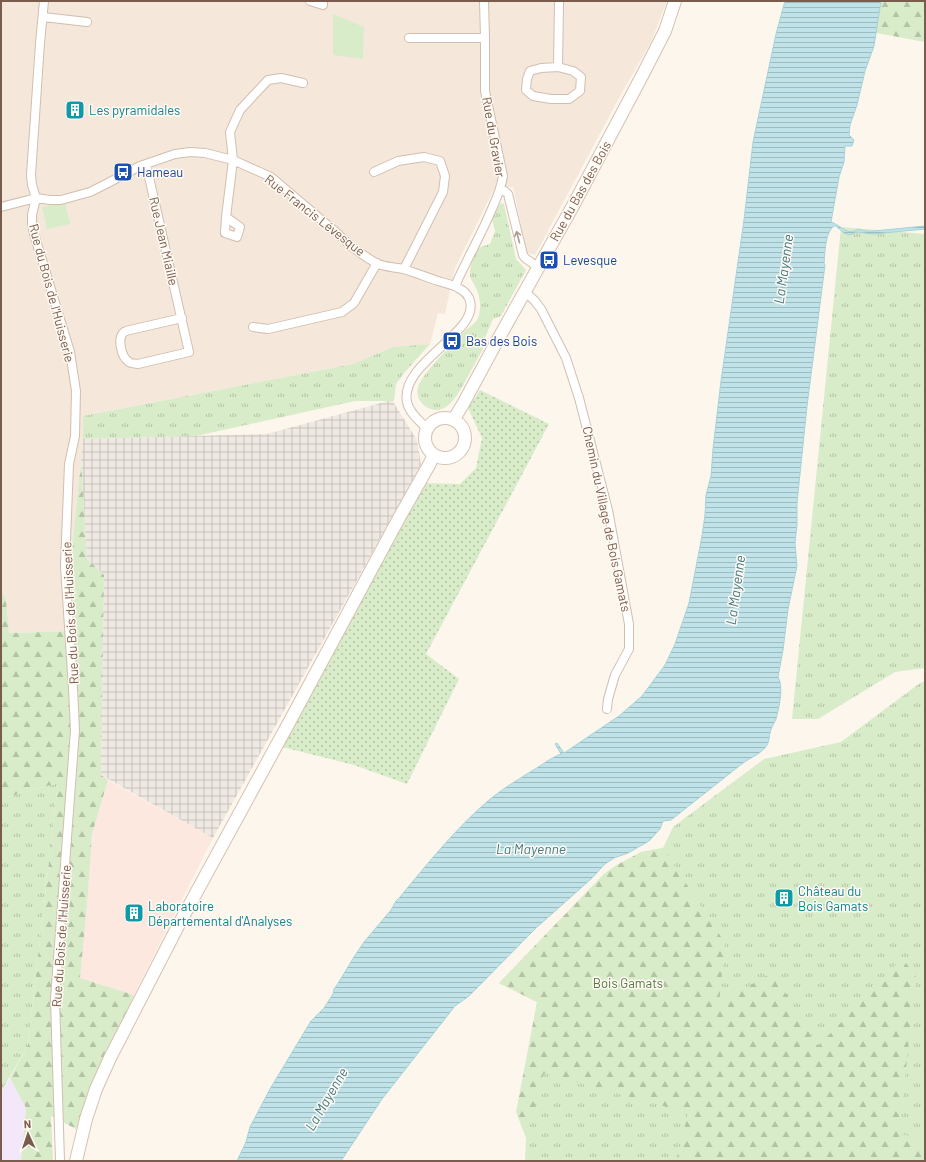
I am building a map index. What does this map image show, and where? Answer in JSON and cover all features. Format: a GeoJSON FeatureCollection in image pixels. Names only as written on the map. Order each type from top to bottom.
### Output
{"type":"FeatureCollection","features":[{"type":"Feature","properties":{"kind":"main road","name":"Rue du Bas des Bois"},"geometry":{"type":"LineString","coordinates":[[454,419],[574,204],[660,42],[675,1]]}},
{"type":"Feature","properties":{"kind":"main road"},"geometry":{"type":"LineString","coordinates":[[448,417],[454,419],[463,428],[466,434],[464,448],[460,453],[454,456],[440,458],[434,455],[426,446],[425,435],[427,429],[435,420],[448,417]]}},
{"type":"Feature","properties":{"kind":"main road"},"geometry":{"type":"LineString","coordinates":[[76,1161],[86,1119],[96,1089],[110,1058],[178,926],[434,455]]}},
{"type":"Feature","properties":{"kind":"street","name":"Rue du Bois de l'Huisserie"},"geometry":{"type":"LineString","coordinates":[[44,1],[30,175],[36,198],[32,215],[32,224],[70,352],[76,391],[75,436],[69,464],[65,566],[74,688],[75,730],[55,999],[60,1161]]}},
{"type":"Feature","properties":{"kind":"street"},"geometry":{"type":"LineString","coordinates":[[310,1],[324,3]]}},
{"type":"Feature","properties":{"kind":"street","name":"Rue du Gravier"},"geometry":{"type":"LineString","coordinates":[[455,286],[462,268],[502,188],[503,176],[501,163],[485,91],[484,1]]}},
{"type":"Feature","properties":{"kind":"street"},"geometry":{"type":"LineString","coordinates":[[558,67],[559,1]]}},
{"type":"Feature","properties":{"kind":"street"},"geometry":{"type":"LineString","coordinates":[[43,17],[87,22]]}},
{"type":"Feature","properties":{"kind":"street"},"geometry":{"type":"LineString","coordinates":[[409,38],[485,38]]}},
{"type":"Feature","properties":{"kind":"street"},"geometry":{"type":"LineString","coordinates":[[558,67],[573,71],[581,77],[580,91],[569,99],[533,96],[526,90],[527,78],[530,70],[558,67]]}},
{"type":"Feature","properties":{"kind":"street"},"geometry":{"type":"LineString","coordinates":[[226,217],[233,160],[230,132],[240,110],[268,80],[280,78],[303,84]]}},
{"type":"Feature","properties":{"kind":"street","name":"Rue Francis Lévesque"},"geometry":{"type":"LineString","coordinates":[[36,198],[61,200],[90,192],[140,166],[175,154],[190,152],[205,153],[233,160],[271,178],[346,242],[377,263],[455,286],[464,292],[469,298],[471,307],[467,320],[421,367],[411,379],[408,386],[407,404],[414,416],[427,429]]}},
{"type":"Feature","properties":{"kind":"street"},"geometry":{"type":"LineString","coordinates":[[374,172],[398,162],[424,157],[440,161],[445,176],[443,192],[404,270]]}},
{"type":"Feature","properties":{"kind":"street","name":"Rue Jean Miaille"},"geometry":{"type":"LineString","coordinates":[[146,164],[182,318],[189,352],[138,364],[130,363],[126,360],[122,354],[120,339],[124,332],[182,318]]}},
{"type":"Feature","properties":{"kind":"street"},"geometry":{"type":"LineString","coordinates":[[502,188],[508,194],[517,236],[523,255],[538,267]]}},
{"type":"Feature","properties":{"kind":"street"},"geometry":{"type":"LineString","coordinates":[[1,207],[36,198]]}},
{"type":"Feature","properties":{"kind":"street"},"geometry":{"type":"LineString","coordinates":[[254,327],[268,330],[342,312],[354,303],[377,263]]}},
{"type":"Feature","properties":{"kind":"street","name":"Chemin du Village de Bois Gamats"},"geometry":{"type":"LineString","coordinates":[[525,292],[541,309],[566,358],[579,398],[608,510],[629,624],[629,649],[615,675],[608,699],[607,709]]}},
{"type":"Feature","properties":{"kind":"shaded area"},"geometry":{"type":"Polygon","coordinates":[[[1,1],[667,1],[651,42],[619,98],[535,255],[527,253],[513,187],[495,187],[455,268],[445,314],[438,313],[430,344],[393,347],[353,364],[83,416],[83,439],[71,559],[76,631],[9,633],[6,599],[1,592],[1,1]]]}},
{"type":"Feature","properties":{"kind":"shaded area"},"geometry":{"type":"Polygon","coordinates":[[[392,400],[417,440],[421,465],[213,838],[101,775],[104,575],[87,560],[81,460],[83,439],[267,434],[392,400]]]}},
{"type":"Feature","properties":{"kind":"shaded area"},"geometry":{"type":"Polygon","coordinates":[[[108,780],[213,838],[134,995],[80,978],[92,834],[108,780]]]}},
{"type":"Feature","properties":{"kind":"shaded area"},"geometry":{"type":"Polygon","coordinates":[[[10,1078],[26,1108],[21,1161],[1,1161],[1,1092],[10,1078]]]}},
{"type":"Feature","properties":{"kind":"green space"},"geometry":{"type":"Polygon","coordinates":[[[873,1],[925,1],[925,42],[866,31],[873,1]]]}},
{"type":"Feature","properties":{"kind":"green space"},"geometry":{"type":"Polygon","coordinates":[[[333,14],[364,27],[363,59],[333,55],[333,14]]]}},
{"type":"Feature","properties":{"kind":"green space"},"geometry":{"type":"Polygon","coordinates":[[[65,203],[70,224],[47,229],[42,207],[65,203]]]}},
{"type":"Feature","properties":{"kind":"green space"},"geometry":{"type":"Polygon","coordinates":[[[502,203],[504,204],[516,259],[526,270],[501,316],[493,319],[483,342],[483,349],[461,389],[446,407],[439,410],[433,410],[425,406],[420,400],[417,392],[418,387],[432,366],[465,331],[476,322],[478,318],[480,302],[477,290],[470,278],[470,268],[478,248],[490,244],[495,231],[492,219],[499,205],[502,203]]]}},
{"type":"Feature","properties":{"kind":"green space"},"geometry":{"type":"Polygon","coordinates":[[[841,227],[925,234],[925,668],[895,672],[818,719],[792,719],[841,227]]]}},
{"type":"Feature","properties":{"kind":"green space"},"geometry":{"type":"Polygon","coordinates":[[[430,344],[396,384],[394,401],[355,401],[196,436],[83,439],[83,416],[353,364],[393,347],[430,344]]]}},
{"type":"Feature","properties":{"kind":"green space"},"geometry":{"type":"Polygon","coordinates":[[[480,390],[549,424],[426,654],[459,679],[407,784],[354,765],[282,747],[425,483],[460,484],[476,468],[482,438],[468,408],[480,390]]]}},
{"type":"Feature","properties":{"kind":"green space"},"geometry":{"type":"Polygon","coordinates":[[[81,460],[87,559],[104,575],[101,775],[108,780],[92,834],[80,978],[134,995],[76,1129],[51,1116],[53,1161],[21,1161],[26,1108],[10,1078],[28,1045],[58,783],[1,799],[1,592],[6,599],[9,633],[76,631],[71,559],[81,460]]]}},
{"type":"Feature","properties":{"kind":"green space"},"geometry":{"type":"Polygon","coordinates":[[[925,681],[925,1154],[869,1161],[525,1161],[537,1002],[499,983],[604,874],[641,852],[663,848],[673,827],[764,759],[841,742],[920,683],[925,681]]]}},
{"type":"Feature","properties":{"kind":"green space"},"geometry":{"type":"Polygon","coordinates":[[[58,783],[28,1045],[1,1092],[1,799],[58,783]]]}},
{"type":"Feature","properties":{"kind":"green space","name":"Bois Gamats"},"geometry":{"type":"Polygon","coordinates":[[[663,848],[725,943],[719,1003],[773,972],[818,1046],[902,958],[916,976],[899,1134],[925,1139],[925,1161],[676,1161],[688,1113],[544,1073],[526,1138],[516,1112],[537,1002],[499,983],[604,874],[641,852],[663,848]]]}},
{"type":"Feature","properties":{"kind":"water","name":"La Mayenne"},"geometry":{"type":"Polygon","coordinates":[[[785,1],[881,1],[874,46],[865,71],[857,105],[850,125],[849,135],[854,140],[852,146],[845,146],[844,162],[839,177],[831,222],[835,223],[844,230],[851,232],[858,229],[874,231],[925,226],[925,229],[873,234],[857,232],[849,235],[834,226],[827,238],[797,503],[795,543],[797,566],[788,609],[778,677],[781,686],[780,703],[768,744],[757,755],[743,763],[671,820],[663,821],[660,829],[649,841],[605,864],[591,879],[536,928],[469,996],[455,1006],[382,1099],[341,1161],[237,1161],[246,1142],[250,1127],[270,1089],[311,1021],[324,1008],[333,994],[334,989],[364,942],[391,910],[396,901],[454,834],[477,811],[509,785],[561,754],[555,744],[557,743],[564,753],[619,716],[642,696],[665,665],[675,644],[689,603],[702,536],[706,495],[711,476],[721,381],[744,220],[753,142],[776,34],[785,1]]]}},
{"type":"Feature","properties":{"kind":"place","name":"Les pyramidales"},"geometry":{"type":"Point","coordinates":[75,110]}},
{"type":"Feature","properties":{"kind":"place","name":"Hameau"},"geometry":{"type":"Point","coordinates":[123,172]}},
{"type":"Feature","properties":{"kind":"place","name":"Levesque"},"geometry":{"type":"Point","coordinates":[549,260]}},
{"type":"Feature","properties":{"kind":"place","name":"Bas des Bois"},"geometry":{"type":"Point","coordinates":[452,341]}},
{"type":"Feature","properties":{"kind":"place","name":"Château du Bois Gamats"},"geometry":{"type":"Point","coordinates":[784,898]}},
{"type":"Feature","properties":{"kind":"place","name":"Laboratoire Départemental d'Analyses"},"geometry":{"type":"Point","coordinates":[134,913]}}]}
